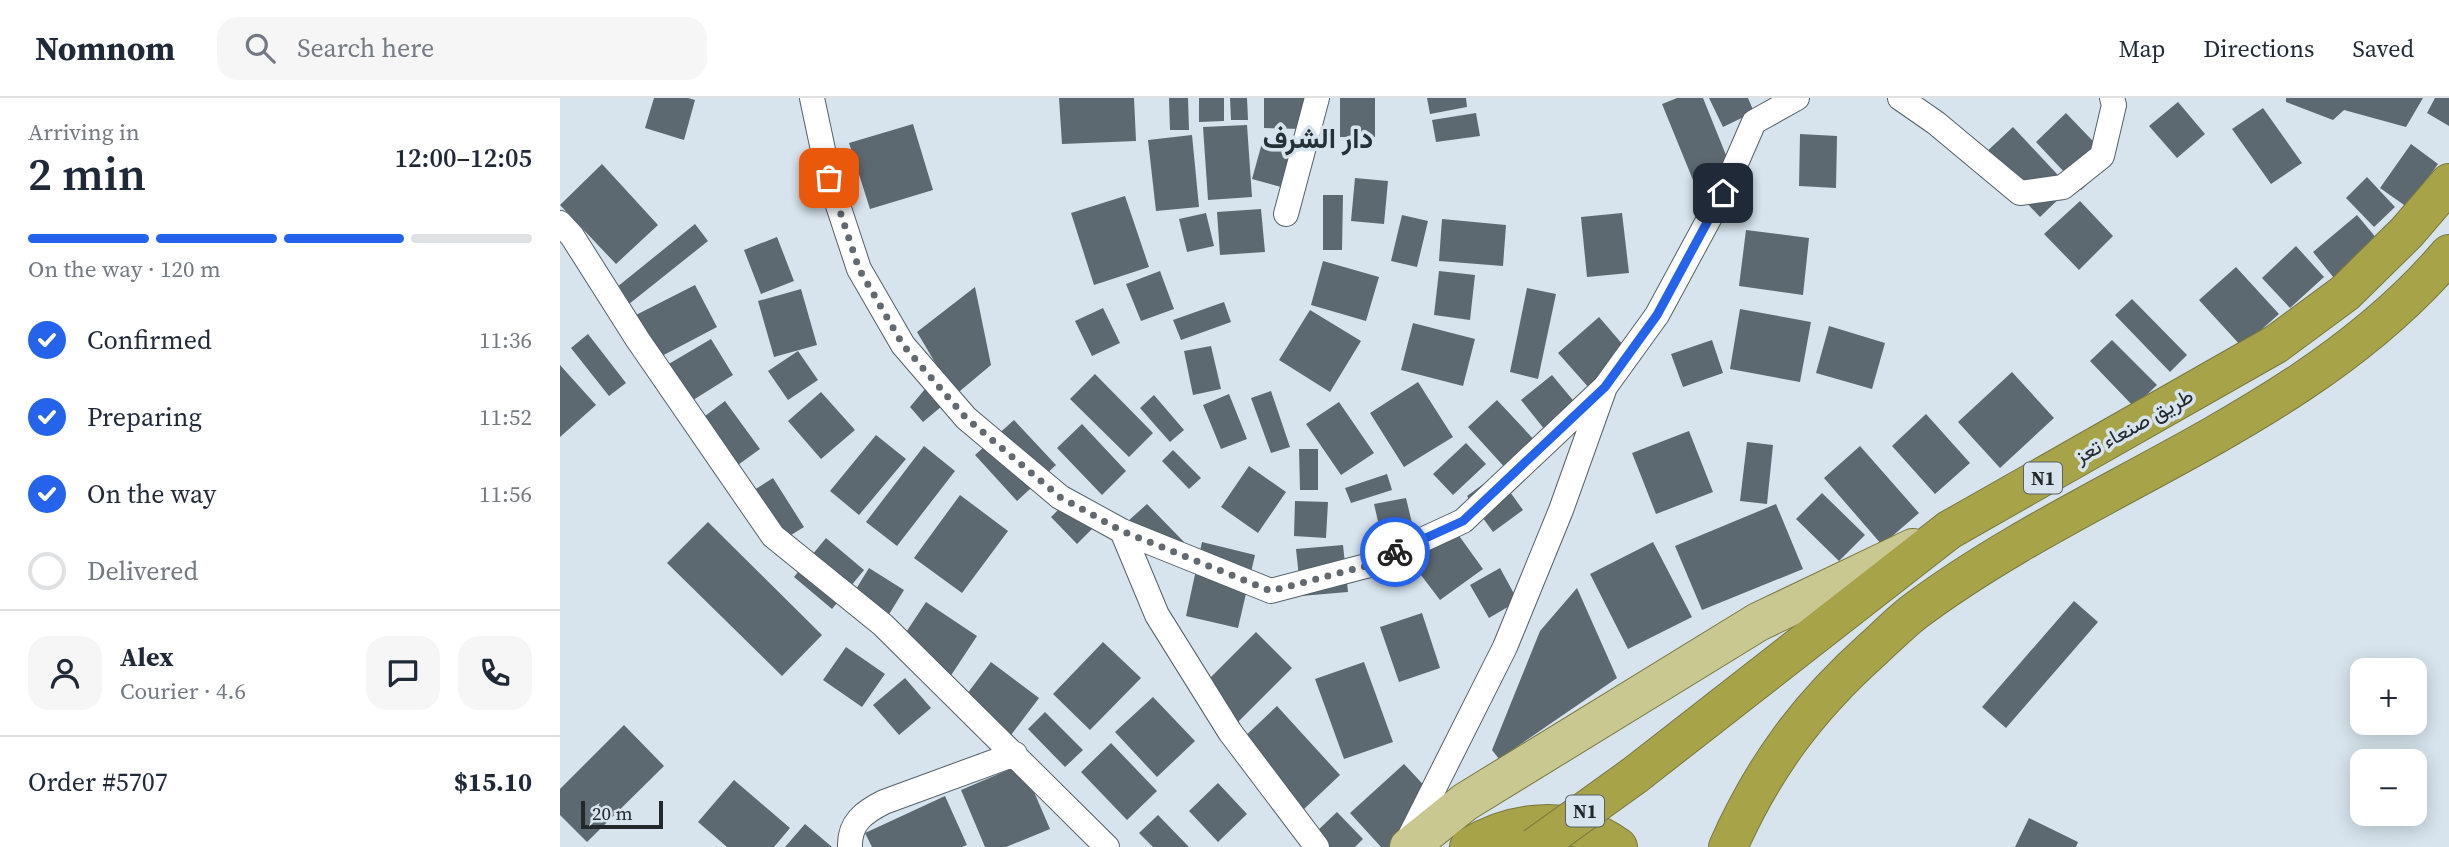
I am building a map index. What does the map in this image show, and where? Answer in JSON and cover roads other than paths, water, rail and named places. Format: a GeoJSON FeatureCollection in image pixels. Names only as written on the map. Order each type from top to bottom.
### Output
{"type":"FeatureCollection","features":[{"type":"Feature","properties":{"kind":"highway","name":"طريق صنعاء تعز"},"geometry":{"type":"LineString","coordinates":[[1535,847],[1635,775],[1949,530],[2276,344],[2346,293],[2407,232],[2449,183]]}},
{"type":"Feature","properties":{"kind":"highway","name":"N1"},"geometry":{"type":"LineString","coordinates":[[1728,847],[1748,802],[1787,741],[1840,679],[1912,614],[1991,560],[2219,433],[2304,381],[2378,324],[2449,254]]}},
{"type":"Feature","properties":{"kind":"highway"},"geometry":{"type":"LineString","coordinates":[[1469,847],[1513,828],[1555,823],[1600,835],[1618,847]]}},
{"type":"Feature","properties":{"kind":"main road"},"geometry":{"type":"LineString","coordinates":[[1407,847],[1465,802],[1758,622],[1949,530]]}},
{"type":"Feature","properties":{"kind":"street"},"geometry":{"type":"LineString","coordinates":[[812,98],[829,178],[859,269],[903,345],[966,418],[1060,497],[1122,531],[1271,591],[1366,566],[1463,521],[1605,387],[1657,315],[1723,193],[1754,122],[1797,98]]}},
{"type":"Feature","properties":{"kind":"street"},"geometry":{"type":"LineString","coordinates":[[1286,214],[1317,98]]}},
{"type":"Feature","properties":{"kind":"street"},"geometry":{"type":"LineString","coordinates":[[1899,98],[1936,123],[2020,193],[2063,187],[2102,156],[2114,106],[2112,98]]}},
{"type":"Feature","properties":{"kind":"street"},"geometry":{"type":"LineString","coordinates":[[560,223],[572,236],[638,340],[773,536],[883,625],[1107,847]]}},
{"type":"Feature","properties":{"kind":"street"},"geometry":{"type":"LineString","coordinates":[[1407,847],[1505,647],[1561,510],[1605,387]]}},
{"type":"Feature","properties":{"kind":"street"},"geometry":{"type":"LineString","coordinates":[[1122,531],[1157,615],[1230,732],[1317,847]]}},
{"type":"Feature","properties":{"kind":"street"},"geometry":{"type":"LineString","coordinates":[[850,847],[850,836],[863,812],[1015,754]]}},
{"type":"Feature","properties":{"kind":"district","name":"دار الشرف"},"geometry":{"type":"Point","coordinates":[1318,138]}}]}
